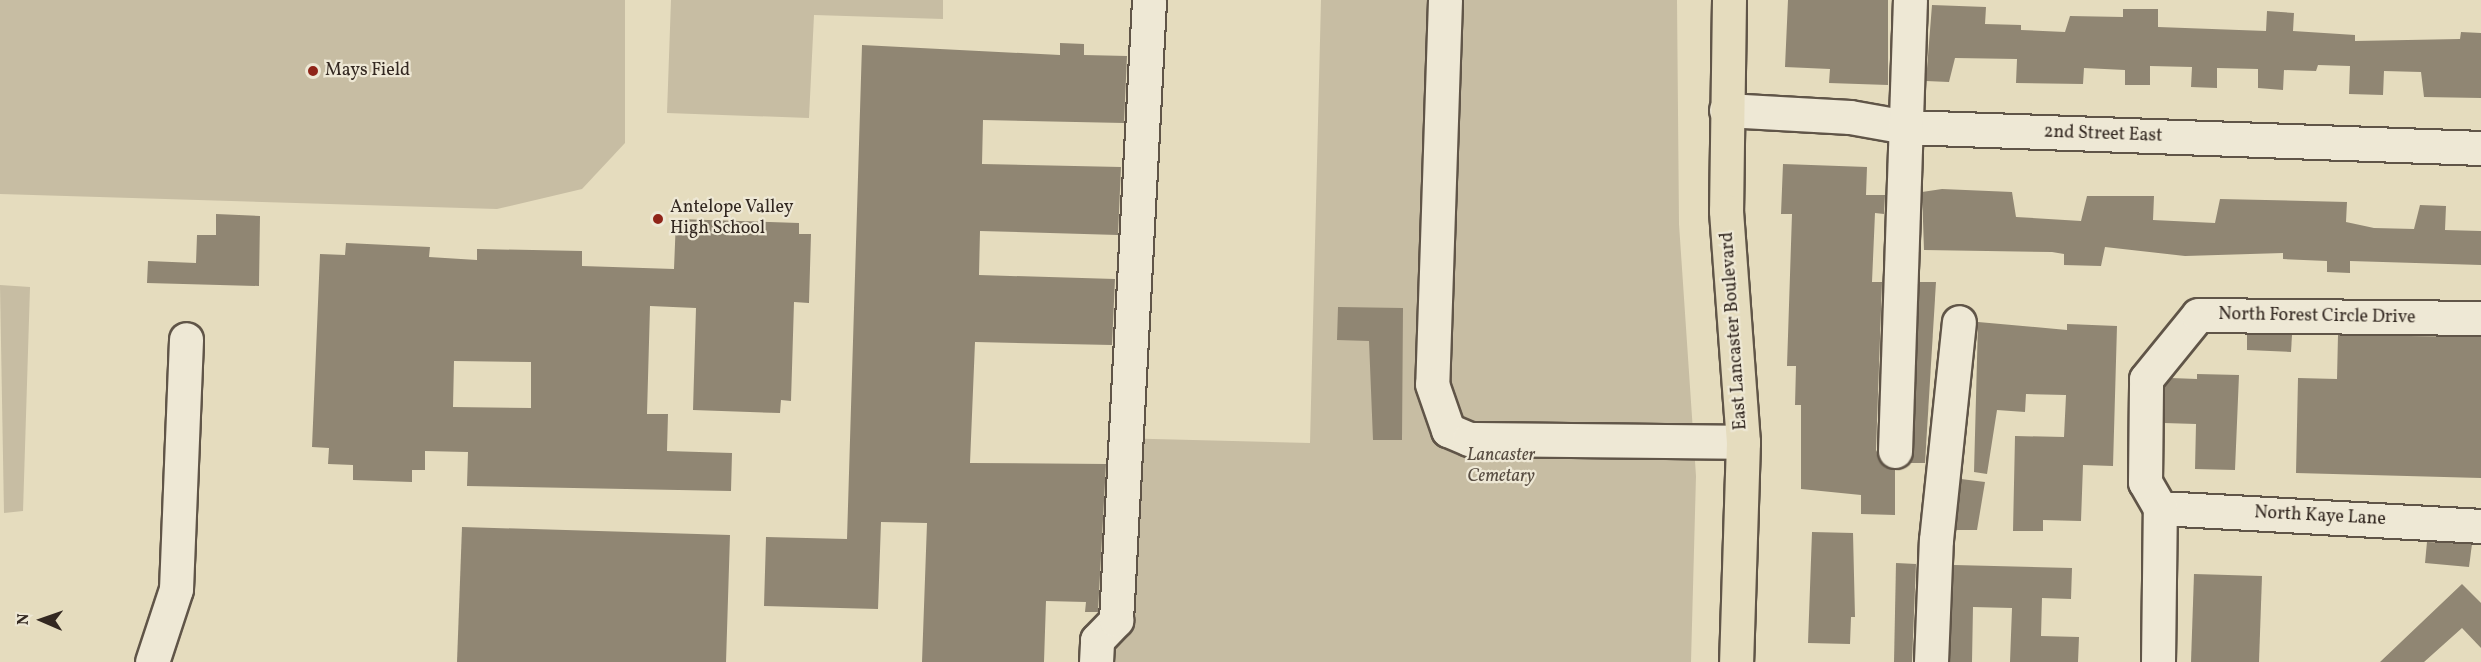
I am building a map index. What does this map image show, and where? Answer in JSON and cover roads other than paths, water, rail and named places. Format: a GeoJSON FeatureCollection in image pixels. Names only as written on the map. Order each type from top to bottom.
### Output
{"type":"FeatureCollection","features":[{"type":"Feature","properties":{"kind":"main road","name":"East Lancaster Boulevard"},"geometry":{"type":"LineString","coordinates":[[1728,0],[1726,211],[1743,442],[1736,662]]}},
{"type":"Feature","properties":{"kind":"street"},"geometry":{"type":"LineString","coordinates":[[1096,662],[1097,640],[1116,620],[1149,0]]}},
{"type":"Feature","properties":{"kind":"street"},"geometry":{"type":"LineString","coordinates":[[1445,0],[1432,384],[1448,430],[1469,439],[1743,442]]}},
{"type":"Feature","properties":{"kind":"street"},"geometry":{"type":"LineString","coordinates":[[1895,451],[1910,0]]}},
{"type":"Feature","properties":{"kind":"street","name":"2nd Street East"},"geometry":{"type":"LineString","coordinates":[[1726,110],[1850,117],[1906,128],[2481,148]]}},
{"type":"Feature","properties":{"kind":"street","name":"North Forest Circle Drive"},"geometry":{"type":"LineString","coordinates":[[2160,508],[2145,482],[2146,379],[2198,315],[2481,318]]}},
{"type":"Feature","properties":{"kind":"street"},"geometry":{"type":"LineString","coordinates":[[1931,662],[1936,540],[1959,322]]}},
{"type":"Feature","properties":{"kind":"street"},"geometry":{"type":"LineString","coordinates":[[152,662],[176,589],[186,339]]}},
{"type":"Feature","properties":{"kind":"street"},"geometry":{"type":"LineString","coordinates":[[2158,662],[2160,508]]}},
{"type":"Feature","properties":{"kind":"street","name":"North Kaye Lane"},"geometry":{"type":"LineString","coordinates":[[2160,508],[2481,526]]}},
{"type":"Feature","properties":{"kind":"place","name":"Mays Field"},"geometry":{"type":"Point","coordinates":[313,71]}},
{"type":"Feature","properties":{"kind":"place","name":"Antelope Valley High School"},"geometry":{"type":"Point","coordinates":[658,219]}},
{"type":"Feature","properties":{"kind":"park label","name":"Lancaster Cemetary"},"geometry":{"type":"Point","coordinates":[1501,467]}}]}
